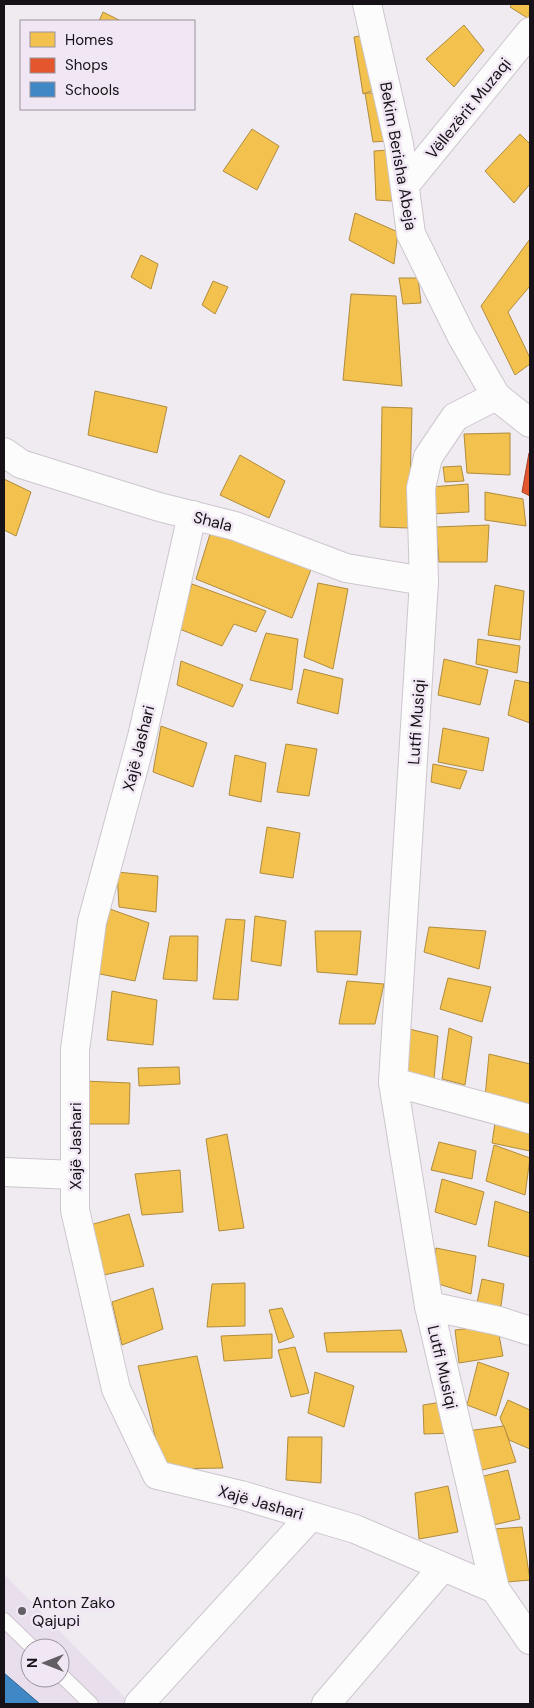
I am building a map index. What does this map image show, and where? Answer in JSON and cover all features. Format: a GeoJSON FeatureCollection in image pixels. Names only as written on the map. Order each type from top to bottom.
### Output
{"type":"FeatureCollection","features":[{"type":"Feature","properties":{"kind":"street","name":"Bekim Berisha Abeja"},"geometry":{"type":"LineString","coordinates":[[367,4],[400,144],[412,234],[461,335],[496,396],[530,423]]}},
{"type":"Feature","properties":{"kind":"street","name":"Vëllezërit Muzaqi"},"geometry":{"type":"LineString","coordinates":[[406,184],[530,32]]}},
{"type":"Feature","properties":{"kind":"street","name":"Lutfi Musiqi"},"geometry":{"type":"LineString","coordinates":[[496,396],[454,417],[428,456],[421,488],[424,581],[393,1082],[429,1306],[495,1589],[530,1640]]}},
{"type":"Feature","properties":{"kind":"street","name":"Shala"},"geometry":{"type":"LineString","coordinates":[[4,452],[21,464],[159,507],[243,528],[346,568],[424,581]]}},
{"type":"Feature","properties":{"kind":"street","name":"Xajë Jashari"},"geometry":{"type":"LineString","coordinates":[[192,515],[142,737],[92,922],[75,1050],[75,1210],[116,1389],[157,1475],[241,1494],[355,1529],[495,1589]]}},
{"type":"Feature","properties":{"kind":"street"},"geometry":{"type":"LineString","coordinates":[[393,1082],[530,1119]]}},
{"type":"Feature","properties":{"kind":"street"},"geometry":{"type":"LineString","coordinates":[[4,1172],[75,1175]]}},
{"type":"Feature","properties":{"kind":"street"},"geometry":{"type":"LineString","coordinates":[[429,1306],[499,1321],[530,1331]]}},
{"type":"Feature","properties":{"kind":"street"},"geometry":{"type":"LineString","coordinates":[[139,1704],[311,1516]]}},
{"type":"Feature","properties":{"kind":"street"},"geometry":{"type":"LineString","coordinates":[[326,1704],[443,1567]]}},
{"type":"Feature","properties":{"kind":"lane"},"geometry":{"type":"LineString","coordinates":[[4,1620],[23,1638]]}},
{"type":"Feature","properties":{"kind":"lane"},"geometry":{"type":"LineString","coordinates":[[70,1684],[91,1704]]}},
{"type":"Feature","properties":{"kind":"shaded area","name":"Anton Zako Qajupi"},"geometry":{"type":"Polygon","coordinates":[[[4,1574],[67,1638],[20,1638],[20,1688],[70,1688],[70,1642],[131,1704],[4,1704],[4,1574]]]}},
{"type":"Feature","properties":{"kind":"building: Homes"},"geometry":{"type":"Polygon","coordinates":[[[512,4],[530,4],[529,19],[510,7],[512,4]]]}},
{"type":"Feature","properties":{"kind":"building: Homes"},"geometry":{"type":"Polygon","coordinates":[[[103,12],[119,20],[99,20],[103,12]]]}},
{"type":"Feature","properties":{"kind":"building: Homes"},"geometry":{"type":"Polygon","coordinates":[[[464,25],[484,50],[454,87],[426,59],[464,25]]]}},
{"type":"Feature","properties":{"kind":"building: Homes"},"geometry":{"type":"Polygon","coordinates":[[[366,35],[377,89],[363,94],[354,37],[366,35]]]}},
{"type":"Feature","properties":{"kind":"building: Homes"},"geometry":{"type":"Polygon","coordinates":[[[365,93],[378,93],[387,141],[373,142],[365,93]]]}},
{"type":"Feature","properties":{"kind":"building: Homes"},"geometry":{"type":"Polygon","coordinates":[[[252,129],[279,146],[257,190],[223,171],[252,129]]]}},
{"type":"Feature","properties":{"kind":"building: Homes"},"geometry":{"type":"Polygon","coordinates":[[[520,134],[530,144],[530,184],[514,203],[485,171],[520,134]]]}},
{"type":"Feature","properties":{"kind":"building: Homes"},"geometry":{"type":"Polygon","coordinates":[[[389,150],[392,201],[376,200],[374,151],[389,150]]]}},
{"type":"Feature","properties":{"kind":"building: Homes"},"geometry":{"type":"Polygon","coordinates":[[[355,213],[398,232],[394,264],[349,240],[355,213]]]}},
{"type":"Feature","properties":{"kind":"building: Homes"},"geometry":{"type":"Polygon","coordinates":[[[530,239],[530,286],[508,312],[530,358],[530,364],[515,375],[481,306],[530,239]]]}},
{"type":"Feature","properties":{"kind":"building: Homes"},"geometry":{"type":"Polygon","coordinates":[[[141,255],[158,264],[151,289],[131,277],[141,255]]]}},
{"type":"Feature","properties":{"kind":"building: Homes"},"geometry":{"type":"Polygon","coordinates":[[[399,278],[418,278],[421,303],[403,304],[399,278]]]}},
{"type":"Feature","properties":{"kind":"building: Homes"},"geometry":{"type":"Polygon","coordinates":[[[213,281],[228,287],[215,314],[202,305],[213,281]]]}},
{"type":"Feature","properties":{"kind":"building: Homes"},"geometry":{"type":"Polygon","coordinates":[[[351,294],[396,296],[402,386],[343,380],[351,294]]]}},
{"type":"Feature","properties":{"kind":"building: Homes"},"geometry":{"type":"Polygon","coordinates":[[[95,391],[167,407],[157,453],[88,435],[95,391]]]}},
{"type":"Feature","properties":{"kind":"building: Homes"},"geometry":{"type":"Polygon","coordinates":[[[382,407],[412,408],[409,528],[380,527],[382,407]]]}},
{"type":"Feature","properties":{"kind":"building: Homes"},"geometry":{"type":"Polygon","coordinates":[[[510,433],[510,475],[467,473],[464,434],[510,433]]]}},
{"type":"Feature","properties":{"kind":"building: Homes"},"geometry":{"type":"Polygon","coordinates":[[[240,455],[285,481],[269,518],[220,495],[240,455]]]}},
{"type":"Feature","properties":{"kind":"building: Homes"},"geometry":{"type":"Polygon","coordinates":[[[461,466],[464,481],[445,482],[443,467],[461,466]]]}},
{"type":"Feature","properties":{"kind":"building: Homes"},"geometry":{"type":"Polygon","coordinates":[[[4,479],[31,492],[16,536],[4,530],[4,479]]]}},
{"type":"Feature","properties":{"kind":"building: Homes"},"geometry":{"type":"Polygon","coordinates":[[[468,484],[469,512],[431,514],[431,487],[468,484]]]}},
{"type":"Feature","properties":{"kind":"building: Homes"},"geometry":{"type":"Polygon","coordinates":[[[485,492],[523,499],[526,526],[485,520],[485,492]]]}},
{"type":"Feature","properties":{"kind":"building: Homes"},"geometry":{"type":"Polygon","coordinates":[[[489,525],[487,562],[439,562],[436,527],[489,525]]]}},
{"type":"Feature","properties":{"kind":"building: Homes"},"geometry":{"type":"Polygon","coordinates":[[[211,531],[312,567],[292,618],[196,579],[211,531]]]}},
{"type":"Feature","properties":{"kind":"building: Homes"},"geometry":{"type":"Polygon","coordinates":[[[318,583],[348,589],[333,669],[304,657],[318,583]]]}},
{"type":"Feature","properties":{"kind":"building: Homes"},"geometry":{"type":"Polygon","coordinates":[[[192,584],[266,611],[256,632],[234,624],[222,646],[177,628],[192,584]]]}},
{"type":"Feature","properties":{"kind":"building: Homes"},"geometry":{"type":"Polygon","coordinates":[[[495,585],[524,591],[520,640],[488,635],[495,585]]]}},
{"type":"Feature","properties":{"kind":"building: Homes"},"geometry":{"type":"Polygon","coordinates":[[[266,633],[298,639],[292,690],[250,680],[266,633]]]}},
{"type":"Feature","properties":{"kind":"building: Homes"},"geometry":{"type":"Polygon","coordinates":[[[478,639],[520,646],[517,673],[476,664],[478,639]]]}},
{"type":"Feature","properties":{"kind":"building: Homes"},"geometry":{"type":"Polygon","coordinates":[[[444,659],[488,670],[480,705],[438,695],[444,659]]]}},
{"type":"Feature","properties":{"kind":"building: Homes"},"geometry":{"type":"Polygon","coordinates":[[[181,661],[243,685],[233,707],[177,685],[181,661]]]}},
{"type":"Feature","properties":{"kind":"building: Homes"},"geometry":{"type":"Polygon","coordinates":[[[304,669],[343,679],[338,714],[297,703],[304,669]]]}},
{"type":"Feature","properties":{"kind":"building: Homes"},"geometry":{"type":"Polygon","coordinates":[[[515,680],[530,683],[530,723],[508,715],[515,680]]]}},
{"type":"Feature","properties":{"kind":"building: Homes"},"geometry":{"type":"Polygon","coordinates":[[[161,726],[207,743],[193,787],[153,772],[161,726]]]}},
{"type":"Feature","properties":{"kind":"building: Homes"},"geometry":{"type":"Polygon","coordinates":[[[443,728],[489,738],[483,771],[438,762],[443,728]]]}},
{"type":"Feature","properties":{"kind":"building: Homes"},"geometry":{"type":"Polygon","coordinates":[[[286,744],[317,749],[309,796],[277,792],[286,744]]]}},
{"type":"Feature","properties":{"kind":"building: Homes"},"geometry":{"type":"Polygon","coordinates":[[[235,755],[266,763],[261,802],[229,795],[235,755]]]}},
{"type":"Feature","properties":{"kind":"building: Homes"},"geometry":{"type":"Polygon","coordinates":[[[433,764],[467,771],[460,789],[431,782],[433,764]]]}},
{"type":"Feature","properties":{"kind":"building: Homes"},"geometry":{"type":"Polygon","coordinates":[[[267,827],[300,833],[293,878],[260,873],[267,827]]]}},
{"type":"Feature","properties":{"kind":"building: Homes"},"geometry":{"type":"Polygon","coordinates":[[[117,872],[158,876],[156,912],[119,907],[117,872]]]}},
{"type":"Feature","properties":{"kind":"building: Homes"},"geometry":{"type":"Polygon","coordinates":[[[110,909],[149,923],[135,981],[95,973],[110,909]]]}},
{"type":"Feature","properties":{"kind":"building: Homes"},"geometry":{"type":"Polygon","coordinates":[[[255,916],[286,921],[281,966],[251,961],[255,916]]]}},
{"type":"Feature","properties":{"kind":"building: Homes"},"geometry":{"type":"Polygon","coordinates":[[[226,919],[245,920],[238,1000],[213,999],[226,919]]]}},
{"type":"Feature","properties":{"kind":"building: Homes"},"geometry":{"type":"Polygon","coordinates":[[[429,927],[486,931],[479,969],[424,952],[429,927]]]}},
{"type":"Feature","properties":{"kind":"building: Homes"},"geometry":{"type":"Polygon","coordinates":[[[315,931],[361,931],[357,975],[317,972],[315,931]]]}},
{"type":"Feature","properties":{"kind":"building: Homes"},"geometry":{"type":"Polygon","coordinates":[[[170,936],[198,936],[197,981],[163,979],[170,936]]]}},
{"type":"Feature","properties":{"kind":"building: Homes"},"geometry":{"type":"Polygon","coordinates":[[[448,978],[491,987],[482,1022],[440,1009],[448,978]]]}},
{"type":"Feature","properties":{"kind":"building: Homes"},"geometry":{"type":"Polygon","coordinates":[[[347,981],[384,984],[375,1024],[339,1024],[347,981]]]}},
{"type":"Feature","properties":{"kind":"building: Homes"},"geometry":{"type":"Polygon","coordinates":[[[112,991],[157,1000],[153,1045],[107,1040],[112,991]]]}},
{"type":"Feature","properties":{"kind":"building: Homes"},"geometry":{"type":"Polygon","coordinates":[[[401,1027],[438,1036],[434,1079],[400,1073],[401,1027]]]}},
{"type":"Feature","properties":{"kind":"building: Homes"},"geometry":{"type":"Polygon","coordinates":[[[449,1028],[472,1037],[465,1085],[442,1079],[449,1028]]]}},
{"type":"Feature","properties":{"kind":"building: Homes"},"geometry":{"type":"Polygon","coordinates":[[[489,1054],[530,1064],[530,1106],[485,1098],[489,1054]]]}},
{"type":"Feature","properties":{"kind":"building: Homes"},"geometry":{"type":"Polygon","coordinates":[[[179,1067],[180,1084],[139,1086],[138,1068],[179,1067]]]}},
{"type":"Feature","properties":{"kind":"building: Homes"},"geometry":{"type":"Polygon","coordinates":[[[84,1081],[130,1083],[129,1124],[83,1124],[84,1081]]]}},
{"type":"Feature","properties":{"kind":"building: Homes"},"geometry":{"type":"Polygon","coordinates":[[[496,1116],[530,1124],[530,1151],[492,1143],[496,1116]]]}},
{"type":"Feature","properties":{"kind":"building: Homes"},"geometry":{"type":"Polygon","coordinates":[[[227,1134],[244,1228],[219,1231],[206,1139],[227,1134]]]}},
{"type":"Feature","properties":{"kind":"building: Homes"},"geometry":{"type":"Polygon","coordinates":[[[439,1142],[476,1151],[472,1179],[431,1170],[439,1142]]]}},
{"type":"Feature","properties":{"kind":"building: Homes"},"geometry":{"type":"Polygon","coordinates":[[[494,1145],[530,1158],[525,1195],[486,1181],[494,1145]]]}},
{"type":"Feature","properties":{"kind":"building: Homes"},"geometry":{"type":"Polygon","coordinates":[[[180,1170],[183,1212],[142,1215],[135,1174],[180,1170]]]}},
{"type":"Feature","properties":{"kind":"building: Homes"},"geometry":{"type":"Polygon","coordinates":[[[442,1179],[484,1192],[476,1225],[435,1212],[442,1179]]]}},
{"type":"Feature","properties":{"kind":"building: Homes"},"geometry":{"type":"Polygon","coordinates":[[[495,1201],[530,1213],[530,1257],[488,1246],[495,1201]]]}},
{"type":"Feature","properties":{"kind":"building: Homes"},"geometry":{"type":"Polygon","coordinates":[[[129,1214],[144,1266],[104,1275],[90,1225],[129,1214]]]}},
{"type":"Feature","properties":{"kind":"building: Homes"},"geometry":{"type":"Polygon","coordinates":[[[436,1248],[476,1256],[471,1294],[432,1282],[436,1248]]]}},
{"type":"Feature","properties":{"kind":"building: Homes"},"geometry":{"type":"Polygon","coordinates":[[[482,1279],[504,1284],[500,1313],[476,1308],[482,1279]]]}},
{"type":"Feature","properties":{"kind":"building: Homes"},"geometry":{"type":"Polygon","coordinates":[[[245,1283],[245,1326],[207,1327],[212,1284],[245,1283]]]}},
{"type":"Feature","properties":{"kind":"building: Homes"},"geometry":{"type":"Polygon","coordinates":[[[153,1288],[163,1329],[122,1345],[112,1302],[153,1288]]]}},
{"type":"Feature","properties":{"kind":"building: Homes"},"geometry":{"type":"Polygon","coordinates":[[[282,1308],[294,1337],[279,1343],[269,1310],[282,1308]]]}},
{"type":"Feature","properties":{"kind":"building: Homes"},"geometry":{"type":"Polygon","coordinates":[[[497,1325],[503,1356],[459,1363],[455,1330],[497,1325]]]}},
{"type":"Feature","properties":{"kind":"building: Homes"},"geometry":{"type":"Polygon","coordinates":[[[401,1330],[407,1352],[327,1352],[324,1333],[401,1330]]]}},
{"type":"Feature","properties":{"kind":"building: Homes"},"geometry":{"type":"Polygon","coordinates":[[[272,1334],[272,1358],[224,1361],[221,1336],[272,1334]]]}},
{"type":"Feature","properties":{"kind":"building: Homes"},"geometry":{"type":"Polygon","coordinates":[[[295,1347],[309,1393],[291,1397],[278,1350],[295,1347]]]}},
{"type":"Feature","properties":{"kind":"building: Homes"},"geometry":{"type":"Polygon","coordinates":[[[197,1356],[223,1468],[163,1469],[138,1366],[197,1356]]]}},
{"type":"Feature","properties":{"kind":"building: Homes"},"geometry":{"type":"Polygon","coordinates":[[[478,1362],[509,1373],[496,1416],[467,1405],[478,1362]]]}},
{"type":"Feature","properties":{"kind":"building: Homes"},"geometry":{"type":"Polygon","coordinates":[[[315,1372],[354,1386],[344,1427],[308,1413],[315,1372]]]}},
{"type":"Feature","properties":{"kind":"building: Homes"},"geometry":{"type":"Polygon","coordinates":[[[508,1400],[530,1410],[530,1449],[509,1440],[500,1418],[508,1400]]]}},
{"type":"Feature","properties":{"kind":"building: Homes"},"geometry":{"type":"Polygon","coordinates":[[[448,1401],[454,1433],[424,1434],[423,1405],[448,1401]]]}},
{"type":"Feature","properties":{"kind":"building: Homes"},"geometry":{"type":"Polygon","coordinates":[[[504,1426],[516,1462],[474,1472],[467,1431],[504,1426]]]}},
{"type":"Feature","properties":{"kind":"building: Homes"},"geometry":{"type":"Polygon","coordinates":[[[288,1437],[322,1437],[321,1483],[286,1480],[288,1437]]]}},
{"type":"Feature","properties":{"kind":"building: Homes"},"geometry":{"type":"Polygon","coordinates":[[[508,1470],[520,1519],[493,1525],[480,1477],[508,1470]]]}},
{"type":"Feature","properties":{"kind":"building: Homes"},"geometry":{"type":"Polygon","coordinates":[[[448,1486],[458,1532],[419,1539],[415,1493],[448,1486]]]}},
{"type":"Feature","properties":{"kind":"building: Homes"},"geometry":{"type":"Polygon","coordinates":[[[522,1527],[530,1580],[507,1582],[494,1529],[522,1527]]]}},
{"type":"Feature","properties":{"kind":"building: Shops"},"geometry":{"type":"Polygon","coordinates":[[[530,454],[530,496],[522,492],[530,454]]]}},
{"type":"Feature","properties":{"kind":"building: Schools"},"geometry":{"type":"Polygon","coordinates":[[[4,1673],[40,1704],[4,1704],[4,1673]]]}},
{"type":"Feature","properties":{"kind":"place","name":"Anton Zako Qajupi"},"geometry":{"type":"Point","coordinates":[22,1611]}}]}
